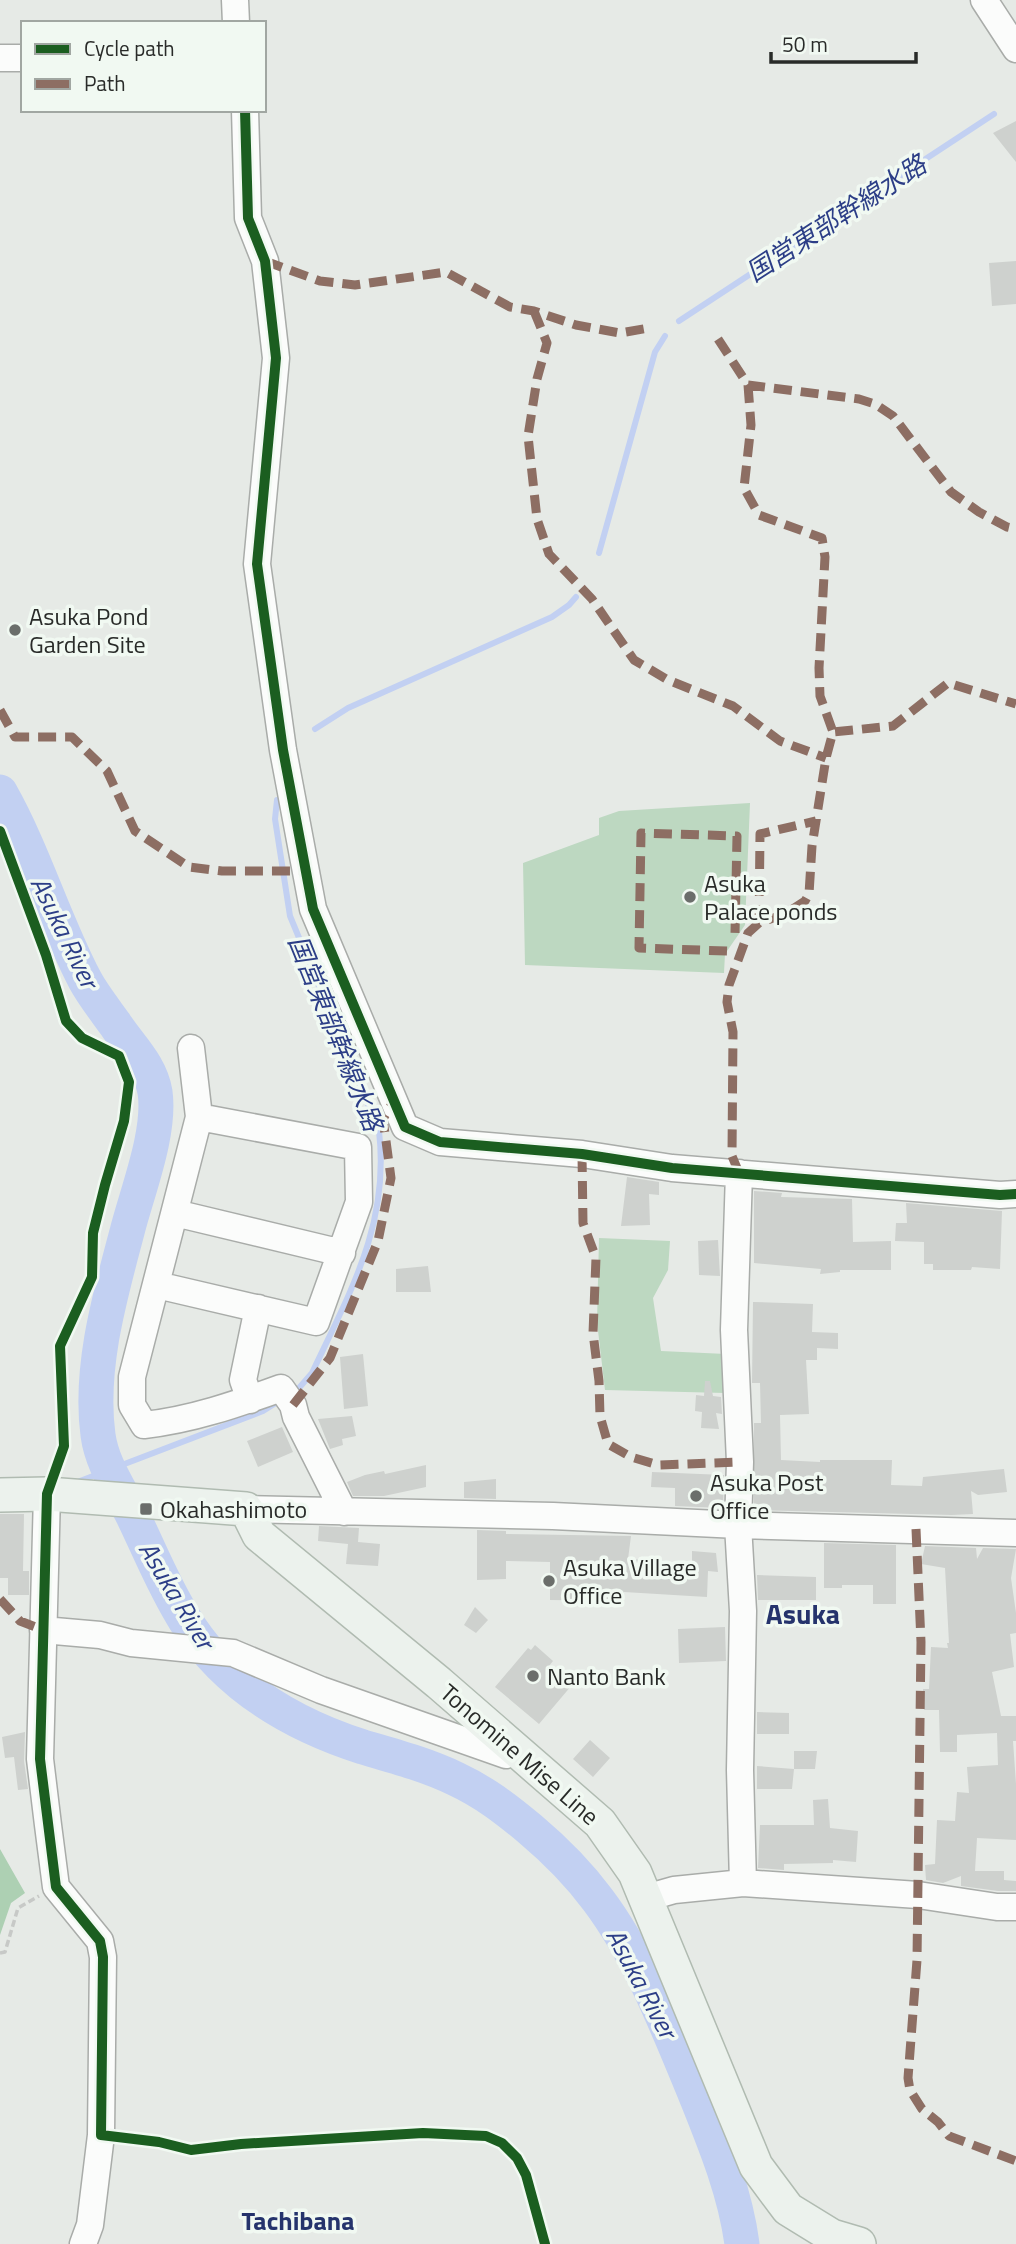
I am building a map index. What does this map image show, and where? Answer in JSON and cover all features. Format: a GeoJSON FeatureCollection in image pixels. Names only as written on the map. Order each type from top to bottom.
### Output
{"type":"FeatureCollection","features":[{"type":"Feature","properties":{"kind":"main road"},"geometry":{"type":"LineString","coordinates":[[0,1495],[47,1494],[246,1509]]}},
{"type":"Feature","properties":{"kind":"main road","name":"Tonomine Mise Line"},"geometry":{"type":"LineString","coordinates":[[246,1509],[259,1535],[439,1682],[600,1823],[635,1873],[756,2166],[788,2210],[832,2236],[859,2244]]}},
{"type":"Feature","properties":{"kind":"street"},"geometry":{"type":"LineString","coordinates":[[235,0],[236,21]]}},
{"type":"Feature","properties":{"kind":"street"},"geometry":{"type":"LineString","coordinates":[[984,0],[1016,49]]}},
{"type":"Feature","properties":{"kind":"street"},"geometry":{"type":"LineString","coordinates":[[0,58],[21,58]]}},
{"type":"Feature","properties":{"kind":"street"},"geometry":{"type":"LineString","coordinates":[[245,112],[248,218],[265,261],[276,358],[257,564],[281,737],[313,909],[405,1127],[440,1142],[582,1154],[672,1168],[1000,1195],[1016,1194]]}},
{"type":"Feature","properties":{"kind":"street"},"geometry":{"type":"LineString","coordinates":[[191,1048],[199,1117],[132,1377],[132,1405],[144,1425],[167,1422],[250,1399],[287,1397],[344,1512]]}},
{"type":"Feature","properties":{"kind":"street"},"geometry":{"type":"LineString","coordinates":[[156,1285],[316,1322],[359,1202],[358,1147],[199,1117]]}},
{"type":"Feature","properties":{"kind":"street"},"geometry":{"type":"LineString","coordinates":[[739,1173],[734,1330],[740,1462],[738,1525],[743,1611],[740,1770],[743,1883]]}},
{"type":"Feature","properties":{"kind":"street"},"geometry":{"type":"LineString","coordinates":[[175,1213],[342,1253]]}},
{"type":"Feature","properties":{"kind":"street"},"geometry":{"type":"LineString","coordinates":[[250,1399],[243,1380],[258,1308]]}},
{"type":"Feature","properties":{"kind":"street"},"geometry":{"type":"LineString","coordinates":[[47,1494],[40,1759],[56,1886],[100,1941],[103,1957],[101,2135],[90,2225],[83,2244]]}},
{"type":"Feature","properties":{"kind":"street"},"geometry":{"type":"LineString","coordinates":[[246,1509],[553,1516],[738,1525],[1016,1533]]}},
{"type":"Feature","properties":{"kind":"street"},"geometry":{"type":"LineString","coordinates":[[43,1630],[100,1635],[131,1643],[227,1652],[321,1690],[506,1755],[517,1750]]}},
{"type":"Feature","properties":{"kind":"street"},"geometry":{"type":"LineString","coordinates":[[646,1898],[674,1890],[743,1883],[918,1895],[1016,1907]]}},
{"type":"Feature","properties":{"kind":"path"},"geometry":{"type":"LineString","coordinates":[[0,1952],[5,1952],[18,1908],[56,1886]]}},
{"type":"Feature","properties":{"kind":"green space"},"geometry":{"type":"Polygon","coordinates":[[[750,803],[745,925],[725,954],[724,973],[525,965],[523,863],[599,835],[599,818],[619,811],[750,803]]]}},
{"type":"Feature","properties":{"kind":"green space"},"geometry":{"type":"Polygon","coordinates":[[[599,1238],[670,1241],[668,1270],[653,1298],[661,1351],[726,1354],[725,1393],[605,1390],[597,1322],[599,1238]]]}},
{"type":"Feature","properties":{"kind":"green space"},"geometry":{"type":"Polygon","coordinates":[[[0,1849],[25,1893],[11,1903],[0,1935],[0,1849]]]}},
{"type":"Feature","properties":{"kind":"building"},"geometry":{"type":"Polygon","coordinates":[[[1016,121],[1016,162],[993,133],[1016,121]]]}},
{"type":"Feature","properties":{"kind":"building"},"geometry":{"type":"Polygon","coordinates":[[[1016,261],[1016,304],[992,306],[989,263],[1016,261]]]}},
{"type":"Feature","properties":{"kind":"building"},"geometry":{"type":"Polygon","coordinates":[[[627,1177],[659,1182],[659,1195],[649,1194],[650,1225],[621,1226],[627,1177]]]}},
{"type":"Feature","properties":{"kind":"building"},"geometry":{"type":"Polygon","coordinates":[[[754,1191],[782,1193],[781,1197],[852,1199],[853,1242],[891,1241],[891,1270],[840,1270],[820,1274],[821,1269],[754,1263],[754,1191]]]}},
{"type":"Feature","properties":{"kind":"building"},"geometry":{"type":"Polygon","coordinates":[[[906,1203],[1002,1211],[1000,1269],[972,1267],[971,1270],[933,1270],[933,1264],[924,1264],[924,1242],[895,1241],[896,1223],[907,1223],[906,1203]]]}},
{"type":"Feature","properties":{"kind":"building"},"geometry":{"type":"Polygon","coordinates":[[[718,1240],[720,1276],[699,1275],[698,1241],[718,1240]]]}},
{"type":"Feature","properties":{"kind":"building"},"geometry":{"type":"Polygon","coordinates":[[[428,1266],[431,1292],[396,1292],[396,1269],[428,1266]]]}},
{"type":"Feature","properties":{"kind":"building"},"geometry":{"type":"Polygon","coordinates":[[[753,1302],[813,1304],[812,1332],[838,1333],[838,1349],[817,1348],[817,1360],[806,1360],[809,1414],[780,1415],[781,1460],[892,1460],[891,1485],[922,1486],[923,1477],[1004,1469],[1007,1492],[978,1495],[971,1491],[973,1514],[754,1510],[754,1423],[761,1423],[760,1383],[752,1383],[753,1302]]]}},
{"type":"Feature","properties":{"kind":"building"},"geometry":{"type":"Polygon","coordinates":[[[363,1354],[368,1406],[344,1409],[340,1357],[363,1354]]]}},
{"type":"Feature","properties":{"kind":"building"},"geometry":{"type":"Polygon","coordinates":[[[705,1381],[710,1381],[713,1396],[721,1397],[722,1414],[716,1413],[719,1429],[701,1428],[702,1412],[695,1411],[696,1395],[704,1396],[705,1381]]]}},
{"type":"Feature","properties":{"kind":"building"},"geometry":{"type":"Polygon","coordinates":[[[352,1416],[356,1436],[342,1439],[343,1445],[330,1449],[318,1419],[352,1416]]]}},
{"type":"Feature","properties":{"kind":"building"},"geometry":{"type":"Polygon","coordinates":[[[282,1427],[293,1452],[258,1467],[247,1441],[282,1427]]]}},
{"type":"Feature","properties":{"kind":"building"},"geometry":{"type":"Polygon","coordinates":[[[426,1465],[426,1487],[384,1496],[353,1496],[347,1482],[365,1475],[384,1471],[385,1474],[426,1465]]]}},
{"type":"Feature","properties":{"kind":"building"},"geometry":{"type":"Polygon","coordinates":[[[652,1472],[724,1475],[723,1508],[675,1506],[675,1488],[651,1487],[652,1472]]]}},
{"type":"Feature","properties":{"kind":"building"},"geometry":{"type":"Polygon","coordinates":[[[496,1479],[496,1499],[464,1498],[464,1482],[496,1479]]]}},
{"type":"Feature","properties":{"kind":"building"},"geometry":{"type":"Polygon","coordinates":[[[0,1514],[24,1514],[23,1571],[29,1571],[29,1595],[8,1595],[8,1578],[0,1578],[0,1514]]]}},
{"type":"Feature","properties":{"kind":"building"},"geometry":{"type":"Polygon","coordinates":[[[319,1526],[359,1528],[358,1542],[380,1544],[378,1566],[346,1564],[348,1544],[318,1541],[319,1526]]]}},
{"type":"Feature","properties":{"kind":"building"},"geometry":{"type":"Polygon","coordinates":[[[477,1530],[506,1531],[506,1534],[631,1536],[628,1559],[647,1560],[647,1564],[692,1571],[692,1551],[716,1553],[718,1572],[708,1571],[707,1597],[624,1592],[624,1601],[550,1600],[550,1562],[506,1561],[506,1579],[477,1580],[477,1530]]]}},
{"type":"Feature","properties":{"kind":"building"},"geometry":{"type":"Polygon","coordinates":[[[824,1543],[896,1545],[896,1604],[873,1604],[873,1585],[824,1588],[824,1543]]]}},
{"type":"Feature","properties":{"kind":"building"},"geometry":{"type":"Polygon","coordinates":[[[925,1546],[976,1548],[977,1559],[983,1548],[1016,1549],[1011,1578],[1016,1633],[1010,1634],[1014,1667],[992,1672],[1001,1716],[1016,1716],[1016,1741],[1013,1741],[1016,1840],[977,1838],[975,1871],[1004,1871],[1004,1880],[1016,1881],[1016,1891],[961,1886],[961,1876],[943,1883],[926,1880],[925,1865],[935,1864],[937,1820],[955,1821],[957,1792],[969,1793],[967,1767],[998,1765],[997,1733],[957,1735],[957,1752],[940,1752],[939,1710],[924,1710],[923,1689],[929,1689],[931,1647],[948,1648],[949,1643],[945,1568],[921,1564],[925,1546]]]}},
{"type":"Feature","properties":{"kind":"building"},"geometry":{"type":"Polygon","coordinates":[[[757,1575],[816,1577],[816,1600],[758,1600],[757,1575]]]}},
{"type":"Feature","properties":{"kind":"building"},"geometry":{"type":"Polygon","coordinates":[[[475,1607],[488,1620],[476,1633],[464,1625],[475,1607]]]}},
{"type":"Feature","properties":{"kind":"building"},"geometry":{"type":"Polygon","coordinates":[[[725,1627],[726,1661],[679,1663],[678,1629],[725,1627]]]}},
{"type":"Feature","properties":{"kind":"building","name":"Nanto Bank"},"geometry":{"type":"Polygon","coordinates":[[[535,1645],[553,1661],[549,1666],[572,1685],[539,1724],[495,1687],[528,1648],[531,1650],[535,1645]]]}},
{"type":"Feature","properties":{"kind":"building"},"geometry":{"type":"Polygon","coordinates":[[[757,1712],[789,1713],[789,1734],[757,1734],[757,1712]]]}},
{"type":"Feature","properties":{"kind":"building"},"geometry":{"type":"Polygon","coordinates":[[[25,1732],[24,1761],[28,1789],[18,1790],[14,1757],[5,1758],[2,1737],[25,1732]]]}},
{"type":"Feature","properties":{"kind":"building"},"geometry":{"type":"Polygon","coordinates":[[[590,1740],[610,1758],[593,1777],[573,1759],[590,1740]]]}},
{"type":"Feature","properties":{"kind":"building"},"geometry":{"type":"Polygon","coordinates":[[[794,1751],[817,1751],[815,1769],[794,1769],[794,1751]]]}},
{"type":"Feature","properties":{"kind":"building"},"geometry":{"type":"Polygon","coordinates":[[[757,1766],[794,1769],[792,1789],[757,1789],[757,1766]]]}},
{"type":"Feature","properties":{"kind":"building"},"geometry":{"type":"Polygon","coordinates":[[[828,1799],[830,1828],[858,1831],[856,1862],[833,1860],[833,1863],[784,1864],[784,1870],[758,1868],[760,1825],[814,1825],[813,1800],[828,1799]]]}},
{"type":"Feature","properties":{"kind":"waterway","name":"国営東部幹線水路"},"geometry":{"type":"LineString","coordinates":[[679,321],[994,114]]}},
{"type":"Feature","properties":{"kind":"waterway","name":"国営東部幹線水路"},"geometry":{"type":"LineString","coordinates":[[599,553],[655,352],[665,336]]}},
{"type":"Feature","properties":{"kind":"waterway","name":"国営東部幹線水路"},"geometry":{"type":"LineString","coordinates":[[315,729],[348,708],[552,617],[576,597]]}},
{"type":"Feature","properties":{"kind":"waterway","name":"Asuka River"},"geometry":{"type":"LineString","coordinates":[[0,792],[85,980],[144,1064],[155,1092],[155,1126],[103,1332],[96,1384],[96,1410],[100,1446],[107,1467],[170,1595],[201,1643],[240,1683],[262,1700],[336,1738],[434,1769],[476,1789],[530,1829],[582,1880],[627,1944],[663,2017],[723,2166],[742,2244]]}},
{"type":"Feature","properties":{"kind":"waterway","name":"国営東部幹線水路"},"geometry":{"type":"LineString","coordinates":[[277,800],[275,819],[290,916],[379,1131],[381,1165],[379,1197],[373,1227],[353,1285],[312,1373],[291,1393]]}},
{"type":"Feature","properties":{"kind":"waterway","name":"国営東部幹線水路"},"geometry":{"type":"LineString","coordinates":[[80,1481],[263,1411],[279,1401]]}},
{"type":"Feature","properties":{"kind":"marked path"},"geometry":{"type":"LineString","coordinates":[[265,261],[320,281],[355,285],[446,272],[510,307],[534,311],[576,325],[620,333],[649,328]]}},
{"type":"Feature","properties":{"kind":"marked path"},"geometry":{"type":"LineString","coordinates":[[534,311],[547,343],[537,379],[528,436],[537,519],[549,554],[592,599],[634,660],[668,680],[733,706],[780,741],[826,758]]}},
{"type":"Feature","properties":{"kind":"marked path"},"geometry":{"type":"LineString","coordinates":[[718,339],[748,385],[859,399],[875,404],[893,416],[951,492],[979,512],[1016,529]]}},
{"type":"Feature","properties":{"kind":"marked path"},"geometry":{"type":"LineString","coordinates":[[748,385],[751,425],[744,488],[759,515],[822,538],[825,557],[820,696],[833,732]]}},
{"type":"Feature","properties":{"kind":"marked path"},"geometry":{"type":"LineString","coordinates":[[739,1173],[732,1156],[733,1032],[727,1002],[729,985],[748,933],[759,923],[785,914],[805,901],[809,894],[812,846],[826,758],[833,732],[893,726],[948,683],[1016,704]]}},
{"type":"Feature","properties":{"kind":"marked path"},"geometry":{"type":"LineString","coordinates":[[0,710],[15,737],[72,737],[107,771],[135,831],[189,867],[222,871],[306,871]]}},
{"type":"Feature","properties":{"kind":"marked path"},"geometry":{"type":"LineString","coordinates":[[759,923],[760,834],[816,821]]}},
{"type":"Feature","properties":{"kind":"marked path"},"geometry":{"type":"LineString","coordinates":[[727,951],[639,948],[641,833],[737,836],[735,934]]}},
{"type":"Feature","properties":{"kind":"marked path"},"geometry":{"type":"LineString","coordinates":[[293,1405],[330,1358],[378,1241],[391,1178],[383,1119],[393,1102]]}},
{"type":"Feature","properties":{"kind":"marked path"},"geometry":{"type":"LineString","coordinates":[[582,1154],[583,1223],[596,1258],[593,1333],[600,1416],[608,1444],[631,1457],[658,1465],[740,1462]]}},
{"type":"Feature","properties":{"kind":"marked path"},"geometry":{"type":"LineString","coordinates":[[916,1529],[921,1642],[917,1960],[908,2078],[910,2090],[922,2109],[938,2122],[949,2136],[1016,2161]]}},
{"type":"Feature","properties":{"kind":"marked path"},"geometry":{"type":"LineString","coordinates":[[0,1599],[20,1621],[43,1630]]}},
{"type":"Feature","properties":{"kind":"cycle path"},"geometry":{"type":"LineString","coordinates":[[245,112],[248,218],[265,261],[276,358],[257,564],[283,750],[313,909],[405,1127],[440,1142],[582,1154],[672,1168],[1000,1195],[1016,1194]]}},
{"type":"Feature","properties":{"kind":"cycle path"},"geometry":{"type":"LineString","coordinates":[[0,831],[46,955],[66,1021],[82,1038],[119,1056],[129,1082],[124,1121],[93,1233],[92,1277],[60,1346],[64,1446],[47,1494],[40,1759],[56,1887],[100,1941],[103,1957],[101,2135],[159,2142],[191,2150],[241,2144],[423,2133],[486,2136],[502,2143],[517,2158],[526,2175],[545,2244]]}},
{"type":"Feature","properties":{"kind":"place","name":"Asuka Pond Garden Site"},"geometry":{"type":"Point","coordinates":[15,630]}},
{"type":"Feature","properties":{"kind":"place","name":"Asuka Palace ponds"},"geometry":{"type":"Point","coordinates":[690,897]}},
{"type":"Feature","properties":{"kind":"place","name":"Asuka Post Office"},"geometry":{"type":"Point","coordinates":[696,1496]}},
{"type":"Feature","properties":{"kind":"place","name":"Okahashimoto"},"geometry":{"type":"Point","coordinates":[146,1509]}},
{"type":"Feature","properties":{"kind":"place","name":"Asuka Village Office"},"geometry":{"type":"Point","coordinates":[549,1581]}},
{"type":"Feature","properties":{"kind":"place","name":"Nanto Bank"},"geometry":{"type":"Point","coordinates":[533,1676]}},
{"type":"Feature","properties":{"kind":"district","name":"Asuka"},"geometry":{"type":"Point","coordinates":[803,1613]}},
{"type":"Feature","properties":{"kind":"district","name":"Tachibana"},"geometry":{"type":"Point","coordinates":[298,2220]}}]}
